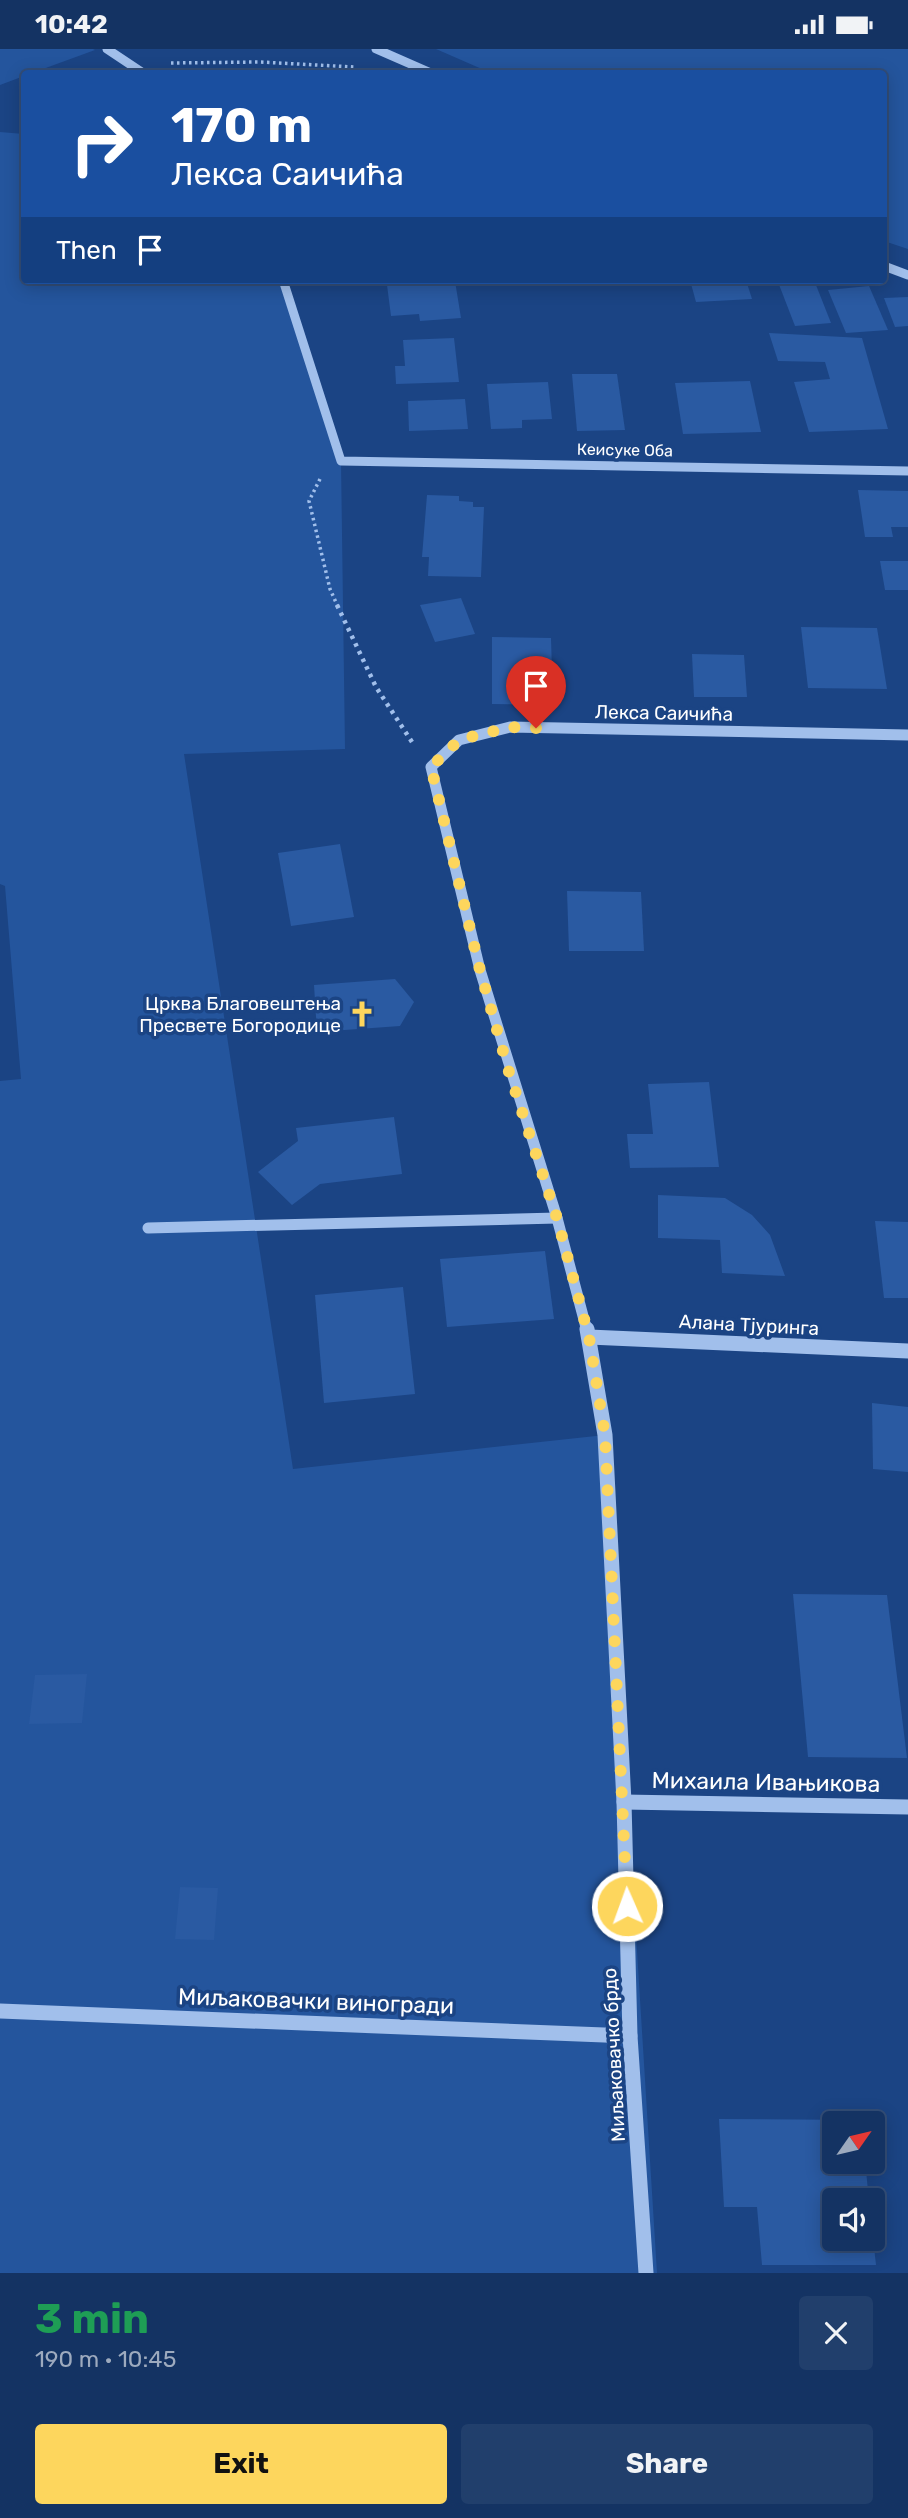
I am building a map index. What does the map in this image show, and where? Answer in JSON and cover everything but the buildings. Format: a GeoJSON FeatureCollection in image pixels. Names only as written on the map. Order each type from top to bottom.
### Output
{"type":"FeatureCollection","features":[{"type":"Feature","properties":{"kind":"street"},"geometry":{"type":"LineString","coordinates":[[107,49],[138,70]]}},
{"type":"Feature","properties":{"kind":"street"},"geometry":{"type":"LineString","coordinates":[[380,51],[425,70]]}},
{"type":"Feature","properties":{"kind":"street"},"geometry":{"type":"LineString","coordinates":[[887,267],[908,275]]}},
{"type":"Feature","properties":{"kind":"street"},"geometry":{"type":"LineString","coordinates":[[284,284],[341,461]]}},
{"type":"Feature","properties":{"kind":"street","name":"Кеисуке Оба"},"geometry":{"type":"LineString","coordinates":[[341,461],[908,471]]}},
{"type":"Feature","properties":{"kind":"street","name":"Лекса Саичића"},"geometry":{"type":"LineString","coordinates":[[431,767],[459,740],[510,727],[908,735]]}},
{"type":"Feature","properties":{"kind":"street","name":"Миљаковачко брдо"},"geometry":{"type":"LineString","coordinates":[[431,767],[480,970],[508,1069],[557,1218],[589,1337],[605,1435],[624,1802],[631,2036],[646,2273]]}},
{"type":"Feature","properties":{"kind":"street"},"geometry":{"type":"LineString","coordinates":[[148,1229],[557,1218]]}},
{"type":"Feature","properties":{"kind":"street","name":"Алана Тјуринга"},"geometry":{"type":"LineString","coordinates":[[589,1337],[908,1351]]}},
{"type":"Feature","properties":{"kind":"street","name":"Михаила Ивањикова"},"geometry":{"type":"LineString","coordinates":[[624,1802],[908,1807]]}},
{"type":"Feature","properties":{"kind":"street","name":"Миљаковачки виногради"},"geometry":{"type":"LineString","coordinates":[[0,2011],[631,2036]]}},
{"type":"Feature","properties":{"kind":"path"},"geometry":{"type":"LineString","coordinates":[[128,63],[260,62],[336,68],[365,66],[380,51]]}},
{"type":"Feature","properties":{"kind":"path"},"geometry":{"type":"LineString","coordinates":[[341,461],[321,477],[309,501],[330,589],[376,687],[399,726],[431,767]]}},
{"type":"Feature","properties":{"kind":"shaded area"},"geometry":{"type":"Polygon","coordinates":[[[0,49],[95,50],[40,70],[21,70],[21,77],[0,85],[0,49]]]}},
{"type":"Feature","properties":{"kind":"shaded area"},"geometry":{"type":"Polygon","coordinates":[[[436,49],[908,49],[908,249],[887,242],[887,70],[484,70],[436,49]]]}},
{"type":"Feature","properties":{"kind":"shaded area"},"geometry":{"type":"Polygon","coordinates":[[[0,132],[21,134],[21,284],[282,284],[341,461],[345,749],[184,754],[293,1469],[605,1435],[657,2273],[0,2273],[0,1081],[21,1079],[5,886],[0,884],[0,132]]]}},
{"type":"Feature","properties":{"kind":"place","name":"Црква Благовештења Пресвете Богородице"},"geometry":{"type":"Point","coordinates":[362,1014]}},
{"type":"Feature","properties":{"kind":"route"},"geometry":{"type":"LineString","coordinates":[[536,728],[510,727],[459,740],[431,767],[480,970],[508,1069],[557,1218],[589,1337],[605,1435],[627,1906]]}}]}
